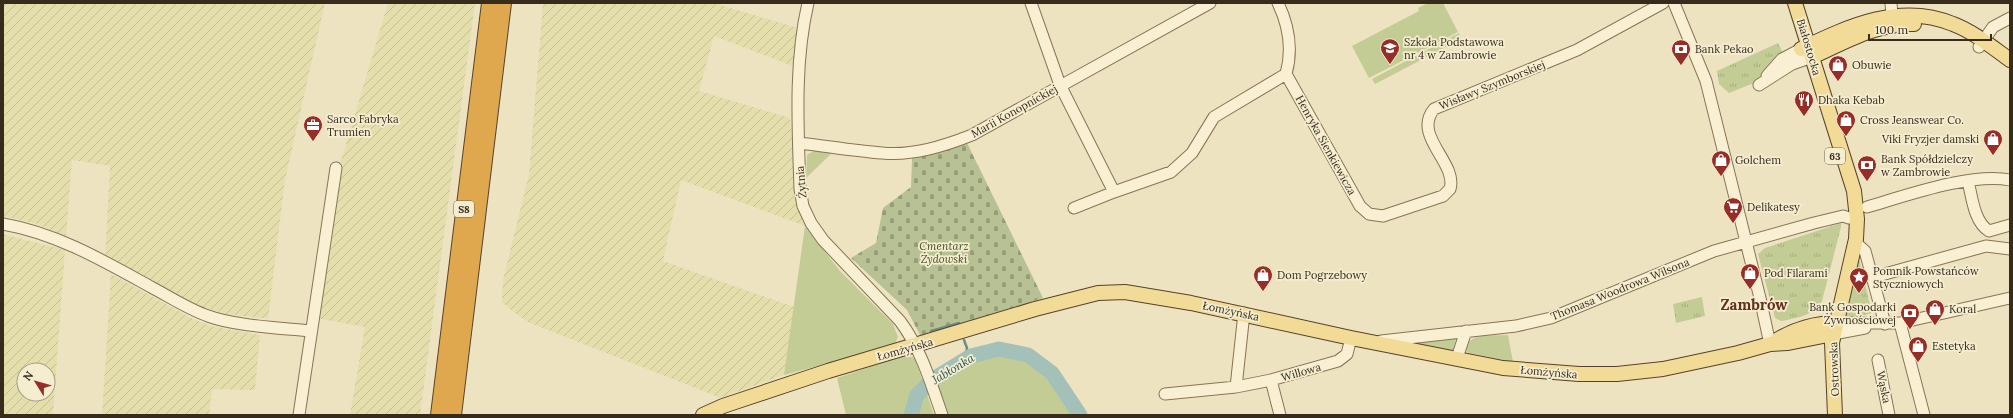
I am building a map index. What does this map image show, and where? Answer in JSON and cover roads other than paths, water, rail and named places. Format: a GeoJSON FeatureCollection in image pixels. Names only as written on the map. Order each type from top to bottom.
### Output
{"type":"FeatureCollection","features":[{"type":"Feature","properties":{"kind":"highway","name":"S8"},"geometry":{"type":"LineString","coordinates":[[439,415],[490,3]]}},
{"type":"Feature","properties":{"kind":"highway","name":"S8"},"geometry":{"type":"LineString","coordinates":[[453,415],[503,3]]}},
{"type":"Feature","properties":{"kind":"main road","name":"Białostocka"},"geometry":{"type":"LineString","coordinates":[[1788,3],[1807,52],[1854,191],[1857,219],[1856,242],[1831,329]]}},
{"type":"Feature","properties":{"kind":"main road","name":"Białostocka"},"geometry":{"type":"LineString","coordinates":[[1795,3],[1846,193],[1849,218],[1846,245],[1831,329]]}},
{"type":"Feature","properties":{"kind":"main road"},"geometry":{"type":"LineString","coordinates":[[1807,52],[1860,23],[1891,9],[1912,15],[1941,19],[1954,24],[1981,44],[2010,69]]}},
{"type":"Feature","properties":{"kind":"main road"},"geometry":{"type":"LineString","coordinates":[[1807,52],[1885,26],[1906,24],[1938,26],[1981,44],[2010,60]]}},
{"type":"Feature","properties":{"kind":"main road","name":"Łomżyńska"},"geometry":{"type":"LineString","coordinates":[[703,415],[723,406],[828,371],[1035,309],[1098,293],[1125,292],[1192,303],[1351,338],[1503,368],[1579,374],[1617,374],[1663,369],[1738,353],[1769,338],[1786,334],[1831,329]]}},
{"type":"Feature","properties":{"kind":"main road","name":"Łomżyńska"},"geometry":{"type":"LineString","coordinates":[[1769,338],[1788,343],[1831,329]]}},
{"type":"Feature","properties":{"kind":"main road","name":"Ostrowska"},"geometry":{"type":"LineString","coordinates":[[1831,329],[1829,402],[1831,415]]}},
{"type":"Feature","properties":{"kind":"main road","name":"Ostrowska"},"geometry":{"type":"LineString","coordinates":[[1831,329],[1835,415]]}},
{"type":"Feature","properties":{"kind":"street","name":"Żytnia"},"geometry":{"type":"LineString","coordinates":[[808,3],[802,29],[800,56],[799,143],[800,189],[803,206],[811,223],[823,240],[900,321],[915,345],[928,375],[942,415]]}},
{"type":"Feature","properties":{"kind":"street"},"geometry":{"type":"LineString","coordinates":[[1031,3],[1060,85],[1114,192]]}},
{"type":"Feature","properties":{"kind":"street","name":"Marii Konopnickiej"},"geometry":{"type":"LineString","coordinates":[[799,143],[883,154],[931,149],[972,135],[1210,3]]}},
{"type":"Feature","properties":{"kind":"street"},"geometry":{"type":"LineString","coordinates":[[1074,208],[1171,172],[1192,153],[1214,117],[1286,74],[1291,58],[1288,28],[1278,3]]}},
{"type":"Feature","properties":{"kind":"street","name":"Wisławy Szymborskiej"},"geometry":{"type":"LineString","coordinates":[[1369,214],[1383,216],[1443,196],[1450,189],[1451,177],[1432,142],[1428,126],[1429,115],[1434,109],[1577,50],[1662,3]]}},
{"type":"Feature","properties":{"kind":"street"},"geometry":{"type":"LineString","coordinates":[[1674,3],[1706,81],[1769,338]]}},
{"type":"Feature","properties":{"kind":"street"},"geometry":{"type":"LineString","coordinates":[[1981,44],[1993,27],[2010,18]]}},
{"type":"Feature","properties":{"kind":"street","name":"Henryka Sienkiewicza"},"geometry":{"type":"LineString","coordinates":[[1286,74],[1360,206],[1369,214]]}},
{"type":"Feature","properties":{"kind":"street"},"geometry":{"type":"LineString","coordinates":[[299,415],[336,168]]}},
{"type":"Feature","properties":{"kind":"street"},"geometry":{"type":"LineString","coordinates":[[1867,207],[1927,190],[1989,177],[2010,180]]}},
{"type":"Feature","properties":{"kind":"street"},"geometry":{"type":"LineString","coordinates":[[1968,181],[1979,221],[1985,228],[1989,231],[2010,225]]}},
{"type":"Feature","properties":{"kind":"street","name":"Thomasa Woodrowa Wilsona"},"geometry":{"type":"LineString","coordinates":[[1372,342],[1516,326],[1552,318],[1714,251],[1814,223],[1843,216],[1849,218]]}},
{"type":"Feature","properties":{"kind":"street"},"geometry":{"type":"LineString","coordinates":[[3,224],[38,232],[62,241],[120,270],[192,310],[210,317],[225,321],[311,331]]}},
{"type":"Feature","properties":{"kind":"street"},"geometry":{"type":"LineString","coordinates":[[1856,242],[1865,251],[1874,277],[1885,324]]}},
{"type":"Feature","properties":{"kind":"street"},"geometry":{"type":"LineString","coordinates":[[1874,277],[1986,246],[2010,249]]}},
{"type":"Feature","properties":{"kind":"street"},"geometry":{"type":"LineString","coordinates":[[1831,329],[1870,322],[1885,324],[1900,323],[2010,298]]}},
{"type":"Feature","properties":{"kind":"street"},"geometry":{"type":"LineString","coordinates":[[1236,387],[1244,314]]}},
{"type":"Feature","properties":{"kind":"street"},"geometry":{"type":"LineString","coordinates":[[1900,323],[1923,415]]}},
{"type":"Feature","properties":{"kind":"street"},"geometry":{"type":"LineString","coordinates":[[1457,358],[1466,331]]}},
{"type":"Feature","properties":{"kind":"street","name":"Willowa"},"geometry":{"type":"LineString","coordinates":[[1280,415],[1271,380],[1344,358],[1347,354],[1351,338]]}},
{"type":"Feature","properties":{"kind":"street","name":"Wąska"},"geometry":{"type":"LineString","coordinates":[[1878,360],[1890,415]]}},
{"type":"Feature","properties":{"kind":"street"},"geometry":{"type":"LineString","coordinates":[[1165,394],[1236,387],[1271,380]]}},
{"type":"Feature","properties":{"kind":"waterway"},"geometry":{"type":"LineString","coordinates":[[931,331],[959,323]]}},
{"type":"Feature","properties":{"kind":"waterway"},"geometry":{"type":"LineString","coordinates":[[964,340],[967,348],[967,358]]}},
{"type":"Feature","properties":{"kind":"waterway","name":"Jabłonka"},"geometry":{"type":"LineString","coordinates":[[911,415],[917,395],[932,380],[971,356],[999,349],[1028,355],[1052,373],[1080,415]]}},
{"type":"Feature","properties":{"kind":"place","name":"Szkoła Podstawowa nr 4 w Zambrowie"},"geometry":{"type":"Point","coordinates":[1390,65]}},
{"type":"Feature","properties":{"kind":"place","name":"Bank Pekao"},"geometry":{"type":"Point","coordinates":[1681,66]}},
{"type":"Feature","properties":{"kind":"place","name":"Obuwie"},"geometry":{"type":"Point","coordinates":[1838,82]}},
{"type":"Feature","properties":{"kind":"place","name":"Dhaka Kebab"},"geometry":{"type":"Point","coordinates":[1804,117]}},
{"type":"Feature","properties":{"kind":"place","name":"Cross Jeanswear Co."},"geometry":{"type":"Point","coordinates":[1846,137]}},
{"type":"Feature","properties":{"kind":"place","name":"Sarco Fabryka Trumien"},"geometry":{"type":"Point","coordinates":[313,142]}},
{"type":"Feature","properties":{"kind":"place","name":"Viki Fryzjer damski"},"geometry":{"type":"Point","coordinates":[1993,156]}},
{"type":"Feature","properties":{"kind":"place","name":"Golchem"},"geometry":{"type":"Point","coordinates":[1721,177]}},
{"type":"Feature","properties":{"kind":"place","name":"Bank Spółdzielczy w Zambrowie"},"geometry":{"type":"Point","coordinates":[1867,182]}},
{"type":"Feature","properties":{"kind":"place","name":"Delikatesy"},"geometry":{"type":"Point","coordinates":[1733,224]}},
{"type":"Feature","properties":{"kind":"place","name":"Pod Filarami"},"geometry":{"type":"Point","coordinates":[1750,290]}},
{"type":"Feature","properties":{"kind":"place","name":"Dom Pogrzebowy"},"geometry":{"type":"Point","coordinates":[1263,292]}},
{"type":"Feature","properties":{"kind":"place","name":"Pomnik Powstańców Styczniowych"},"geometry":{"type":"Point","coordinates":[1859,294]}},
{"type":"Feature","properties":{"kind":"place","name":"Koral"},"geometry":{"type":"Point","coordinates":[1935,326]}},
{"type":"Feature","properties":{"kind":"place","name":"Bank Gospodarki Żywnościowej"},"geometry":{"type":"Point","coordinates":[1910,330]}},
{"type":"Feature","properties":{"kind":"place","name":"Estetyka"},"geometry":{"type":"Point","coordinates":[1918,363]}},
{"type":"Feature","properties":{"kind":"district","name":"Zambrów"},"geometry":{"type":"Point","coordinates":[1754,305]}},
{"type":"Feature","properties":{"kind":"park label","name":"Cmentarz Żydowski"},"geometry":{"type":"Point","coordinates":[944,252]}}]}
